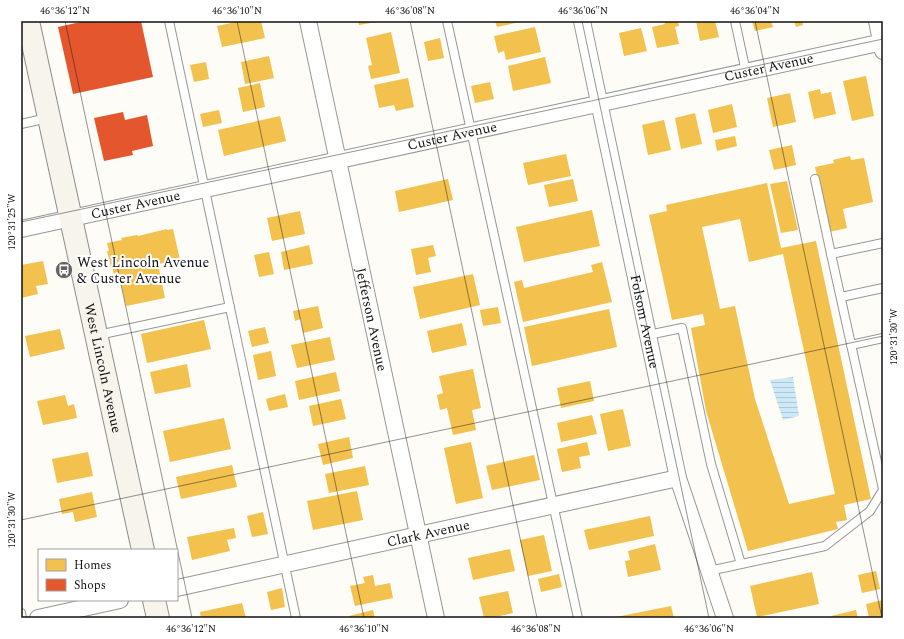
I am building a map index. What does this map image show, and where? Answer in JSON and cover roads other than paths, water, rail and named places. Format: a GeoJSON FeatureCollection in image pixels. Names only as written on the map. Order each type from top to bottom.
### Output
{"type":"FeatureCollection","features":[{"type":"Feature","properties":{"kind":"main road","name":"West Lincoln Avenue"},"geometry":{"type":"LineString","coordinates":[[29,23],[143,549]]}},
{"type":"Feature","properties":{"kind":"main road"},"geometry":{"type":"LineString","coordinates":[[154,601],[158,618]]}},
{"type":"Feature","properties":{"kind":"street","name":"Jefferson Avenue"},"geometry":{"type":"LineString","coordinates":[[308,21],[436,618]]}},
{"type":"Feature","properties":{"kind":"street","name":"Folsom Avenue"},"geometry":{"type":"LineString","coordinates":[[582,21],[678,478],[725,618]]}},
{"type":"Feature","properties":{"kind":"street"},"geometry":{"type":"LineString","coordinates":[[877,21],[882,45]]}},
{"type":"Feature","properties":{"kind":"street","name":"Custer Avenue"},"geometry":{"type":"LineString","coordinates":[[21,229],[746,72],[882,45]]}},
{"type":"Feature","properties":{"kind":"street","name":"Clark Avenue"},"geometry":{"type":"LineString","coordinates":[[178,588],[678,478]]}},
{"type":"Feature","properties":{"kind":"street"},"geometry":{"type":"LineString","coordinates":[[38,618],[115,601]]}},
{"type":"Feature","properties":{"kind":"lane"},"geometry":{"type":"LineString","coordinates":[[169,21],[206,189],[296,618]]}},
{"type":"Feature","properties":{"kind":"lane"},"geometry":{"type":"LineString","coordinates":[[447,21],[470,132],[578,618]]}},
{"type":"Feature","properties":{"kind":"lane"},"geometry":{"type":"LineString","coordinates":[[736,21],[746,72]]}},
{"type":"Feature","properties":{"kind":"lane"},"geometry":{"type":"LineString","coordinates":[[21,124],[49,118]]}},
{"type":"Feature","properties":{"kind":"lane"},"geometry":{"type":"LineString","coordinates":[[709,571],[825,546],[870,511],[883,490],[815,179]]}},
{"type":"Feature","properties":{"kind":"lane"},"geometry":{"type":"LineString","coordinates":[[832,254],[883,243]]}},
{"type":"Feature","properties":{"kind":"lane"},"geometry":{"type":"LineString","coordinates":[[841,298],[883,288]]}},
{"type":"Feature","properties":{"kind":"lane"},"geometry":{"type":"LineString","coordinates":[[96,335],[230,307]]}},
{"type":"Feature","properties":{"kind":"lane"},"geometry":{"type":"LineString","coordinates":[[648,335],[682,328],[711,464],[741,564]]}},
{"type":"Feature","properties":{"kind":"lane"},"geometry":{"type":"LineString","coordinates":[[851,345],[883,338]]}},
{"type":"Feature","properties":{"kind":"lane"},"geometry":{"type":"LineString","coordinates":[[21,613],[22,618]]}},
{"type":"Feature","properties":{"kind":"water"},"geometry":{"type":"Polygon","coordinates":[[[793,377],[799,416],[783,420],[770,380],[793,377]]]}},
{"type":"Feature","properties":{"kind":"place","name":"West Lincoln Avenue & Custer Avenue"},"geometry":{"type":"Point","coordinates":[64,270]}}]}
